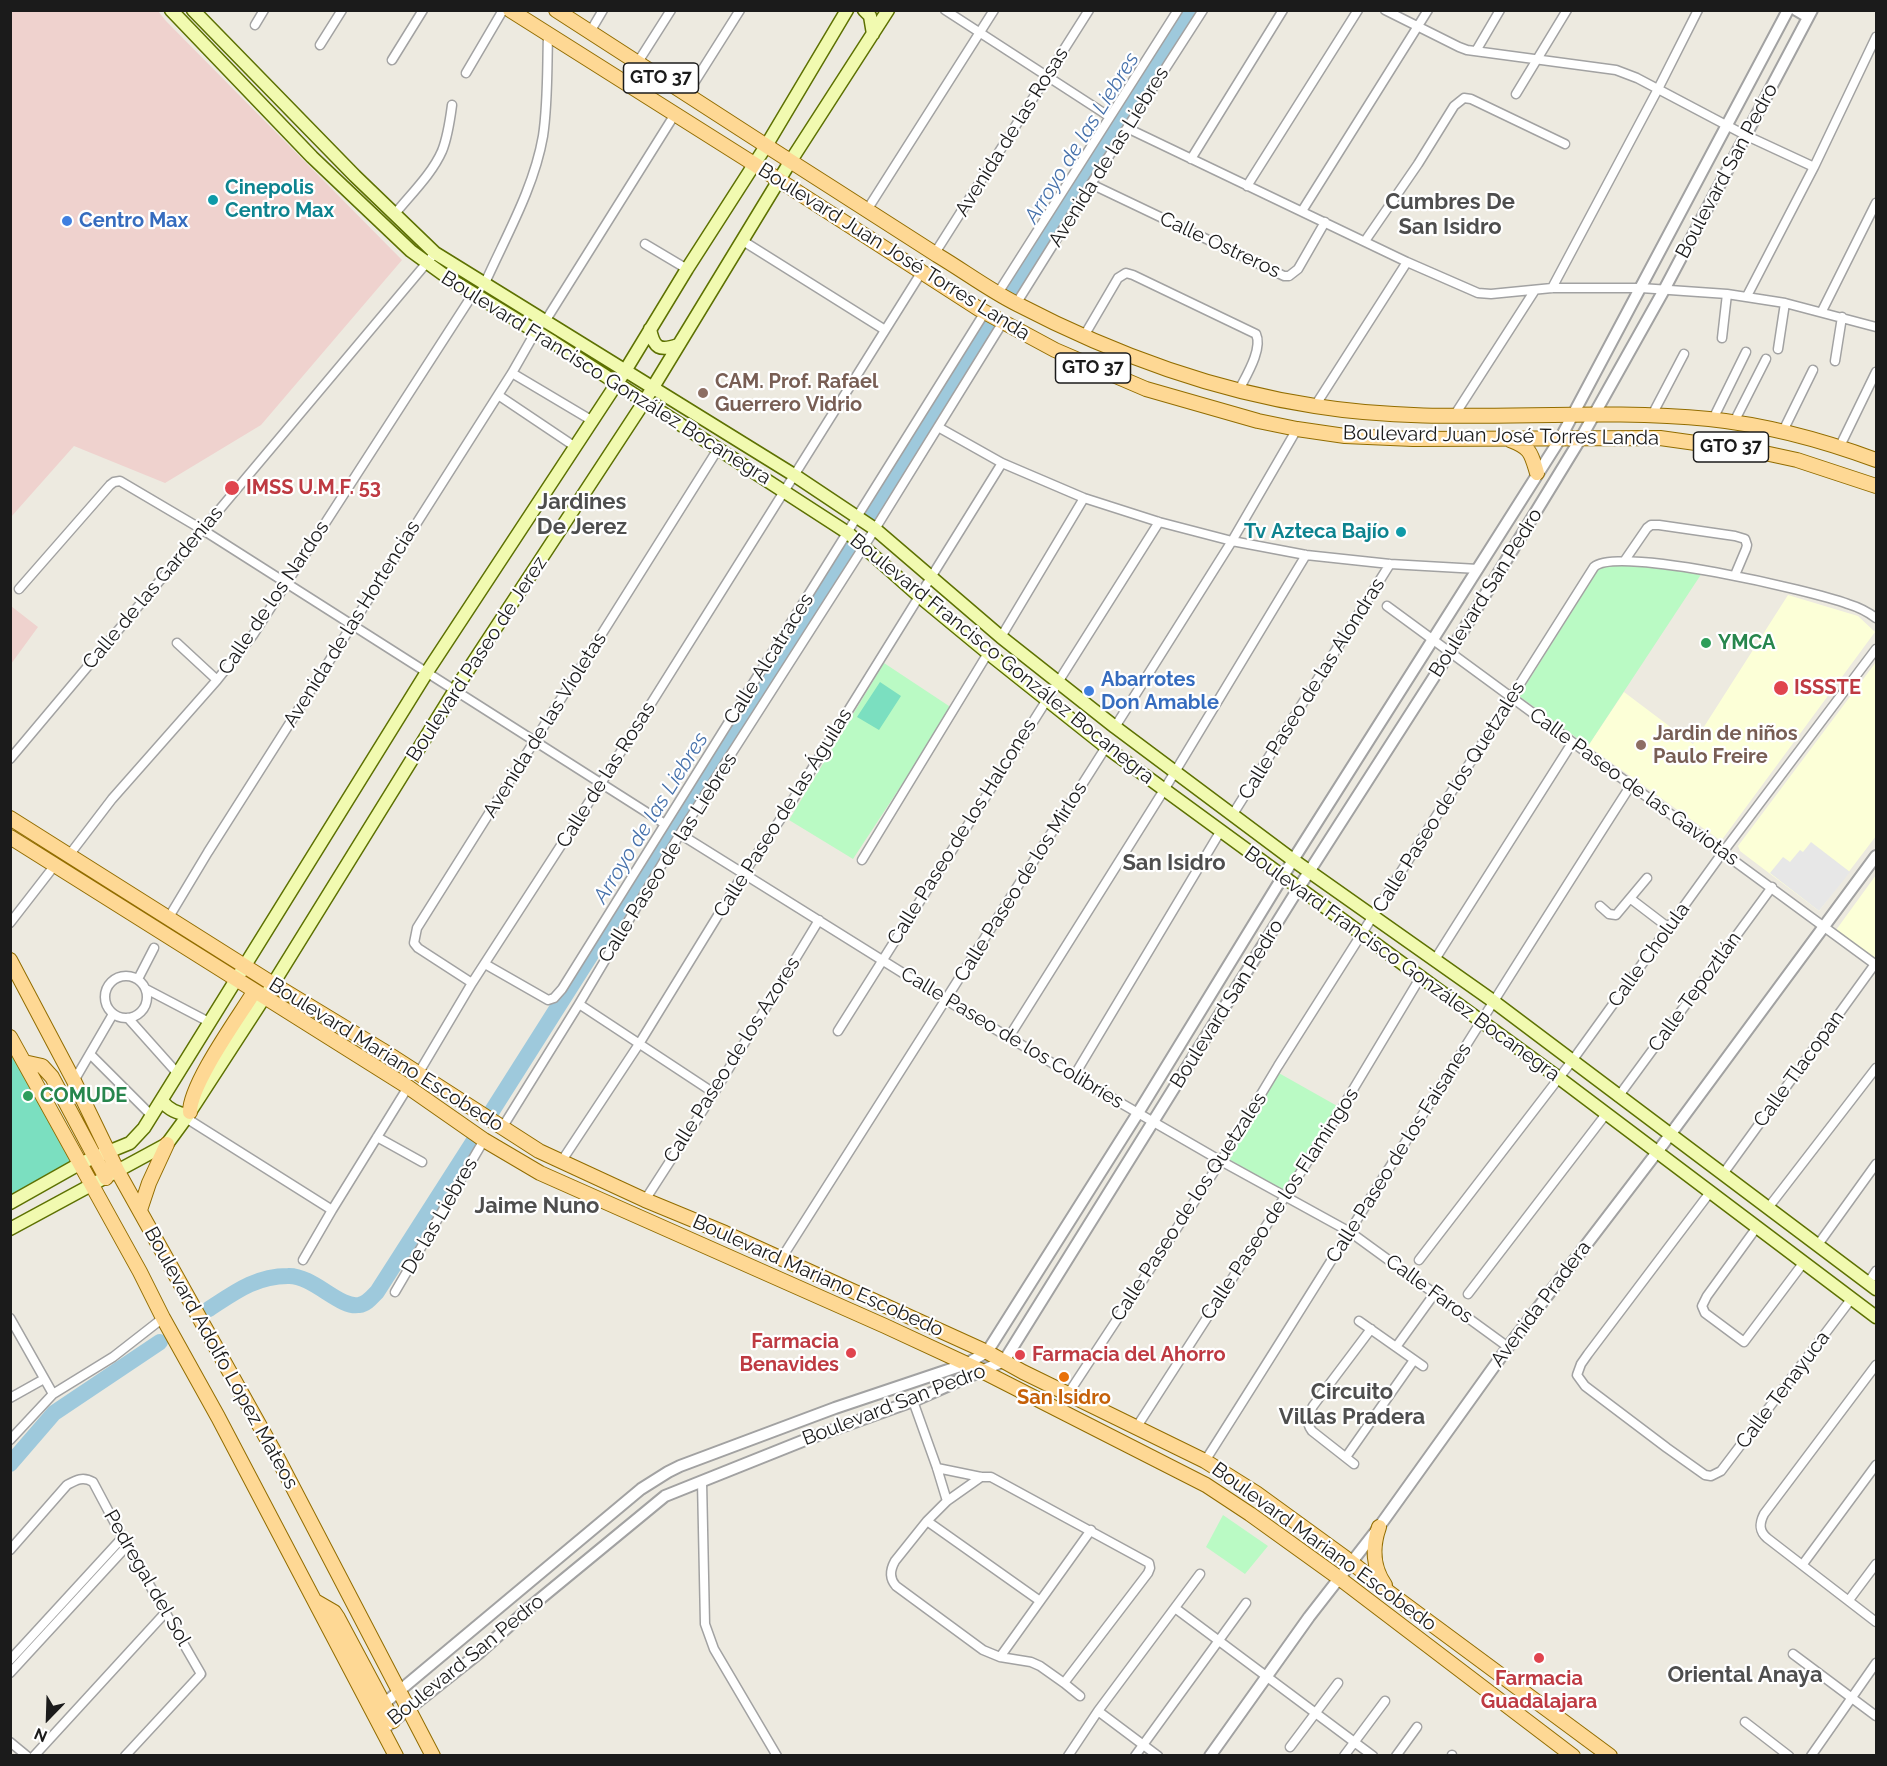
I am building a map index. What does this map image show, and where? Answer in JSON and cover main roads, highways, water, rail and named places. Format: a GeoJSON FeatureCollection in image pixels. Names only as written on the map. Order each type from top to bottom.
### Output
{"type":"FeatureCollection","features":[{"type":"Feature","properties":{"kind":"main road","name":"Boulevard Francisco González Bocanegra"},"geometry":{"type":"LineString","coordinates":[[171,10],[330,175],[387,230],[431,258],[485,283],[546,320],[794,475],[875,529],[1001,637],[1115,727],[1293,860],[1492,1001],[1872,1286]]}},
{"type":"Feature","properties":{"kind":"main road","name":"Boulevard Francisco González Bocanegra"},"geometry":{"type":"LineString","coordinates":[[193,10],[394,215],[431,258],[473,294],[536,331],[848,533],[919,596],[1106,747],[1559,1078],[1876,1317]]}},
{"type":"Feature","properties":{"kind":"main road","name":"Boulevard Juan José Torres Landa"},"geometry":{"type":"LineString","coordinates":[[510,10],[921,273],[1055,350],[1125,382],[1213,410],[1298,429],[1345,436],[1413,439],[1660,438],[1728,447],[1797,460],[1876,486]]}},
{"type":"Feature","properties":{"kind":"main road","name":"Boulevard Juan José Torres Landa"},"geometry":{"type":"LineString","coordinates":[[556,10],[790,162],[1016,304],[1163,369],[1239,390],[1315,406],[1354,411],[1454,416],[1574,414],[1652,415],[1713,419],[1783,430],[1840,446],[1876,460]]}},
{"type":"Feature","properties":{"kind":"main road","name":"Boulevard Paseo de Jerez"},"geometry":{"type":"LineString","coordinates":[[10,1203],[81,1163],[121,1148],[137,1137],[152,1116],[427,672],[625,371],[848,10]]}},
{"type":"Feature","properties":{"kind":"main road"},"geometry":{"type":"LineString","coordinates":[[864,10],[870,16],[873,34]]}},
{"type":"Feature","properties":{"kind":"main road","name":"Boulevard Paseo de Jerez"},"geometry":{"type":"LineString","coordinates":[[10,1229],[167,1144],[188,1115],[259,995],[273,984],[455,690],[644,402],[790,162],[888,10]]}},
{"type":"Feature","properties":{"kind":"main road"},"geometry":{"type":"LineString","coordinates":[[330,175],[341,170],[355,176]]}},
{"type":"Feature","properties":{"kind":"main road"},"geometry":{"type":"LineString","coordinates":[[650,329],[657,346],[665,349],[678,345]]}},
{"type":"Feature","properties":{"kind":"main road"},"geometry":{"type":"LineString","coordinates":[[1502,438],[1527,447],[1537,473]]}},
{"type":"Feature","properties":{"kind":"main road","name":"Boulevard Mariano Escobedo"},"geometry":{"type":"LineString","coordinates":[[10,818],[382,1050],[523,1142],[561,1162],[987,1352],[1205,1461],[1256,1493],[1610,1755]]}},
{"type":"Feature","properties":{"kind":"main road","name":"Boulevard Mariano Escobedo"},"geometry":{"type":"LineString","coordinates":[[10,837],[408,1088],[484,1140],[540,1173],[982,1371],[1206,1485],[1339,1578],[1573,1755]]}},
{"type":"Feature","properties":{"kind":"main road","name":"Boulevard Adolfo López Mateos"},"geometry":{"type":"LineString","coordinates":[[10,960],[75,1081],[101,1155],[112,1175],[140,1210],[189,1297],[279,1462],[433,1755]]}},
{"type":"Feature","properties":{"kind":"main road"},"geometry":{"type":"LineString","coordinates":[[162,1101],[174,1112],[188,1115],[191,1100],[199,1083],[259,995]]}},
{"type":"Feature","properties":{"kind":"main road","name":"Boulevard Adolfo López Mateos"},"geometry":{"type":"LineString","coordinates":[[10,1037],[140,1272],[396,1755]]}},
{"type":"Feature","properties":{"kind":"main road"},"geometry":{"type":"LineString","coordinates":[[24,1062],[42,1066],[52,1077],[101,1155]]}},
{"type":"Feature","properties":{"kind":"main road"},"geometry":{"type":"LineString","coordinates":[[178,1074],[191,1075],[199,1083]]}},
{"type":"Feature","properties":{"kind":"main road"},"geometry":{"type":"LineString","coordinates":[[140,1210],[149,1183],[167,1144]]}},
{"type":"Feature","properties":{"kind":"main road"},"geometry":{"type":"LineString","coordinates":[[1379,1527],[1375,1544],[1376,1569],[1391,1594]]}},
{"type":"Feature","properties":{"kind":"main road"},"geometry":{"type":"LineString","coordinates":[[315,1601],[334,1612],[393,1721]]}},
{"type":"Feature","properties":{"kind":"waterway","name":"Arroyo de las Liebres"},"geometry":{"type":"LineString","coordinates":[[1013,290],[1190,10]]}},
{"type":"Feature","properties":{"kind":"waterway","name":"Arroyo de las Liebres"},"geometry":{"type":"LineString","coordinates":[[871,513],[990,326]]}},
{"type":"Feature","properties":{"kind":"waterway","name":"Arroyo de las Liebres"},"geometry":{"type":"LineString","coordinates":[[492,1111],[848,549]]}},
{"type":"Feature","properties":{"kind":"waterway","name":"Arroyo de las Liebres"},"geometry":{"type":"LineString","coordinates":[[209,1309],[256,1282],[288,1276],[307,1281],[352,1305],[367,1302],[377,1292],[473,1142]]}},
{"type":"Feature","properties":{"kind":"waterway","name":"Arroyo de las Liebres"},"geometry":{"type":"LineString","coordinates":[[10,1464],[54,1413],[160,1342]]}},
{"type":"Feature","properties":{"kind":"place","name":"Cinepolis Centro Max"},"geometry":{"type":"Point","coordinates":[213,200]}},
{"type":"Feature","properties":{"kind":"place","name":"Centro Max"},"geometry":{"type":"Point","coordinates":[67,221]}},
{"type":"Feature","properties":{"kind":"place","name":"CAM. Prof. Rafael Guerrero Vidrio"},"geometry":{"type":"Point","coordinates":[703,393]}},
{"type":"Feature","properties":{"kind":"place","name":"IMSS U.M.F. 53"},"geometry":{"type":"Point","coordinates":[232,488]}},
{"type":"Feature","properties":{"kind":"place","name":"Tv Azteca Bajío"},"geometry":{"type":"Point","coordinates":[1401,532]}},
{"type":"Feature","properties":{"kind":"place","name":"YMCA"},"geometry":{"type":"Point","coordinates":[1706,643]}},
{"type":"Feature","properties":{"kind":"place","name":"ISSSTE"},"geometry":{"type":"Point","coordinates":[1781,688]}},
{"type":"Feature","properties":{"kind":"place","name":"Abarrotes Don Amable"},"geometry":{"type":"Point","coordinates":[1089,691]}},
{"type":"Feature","properties":{"kind":"place","name":"Jardin de niños Paulo Freire"},"geometry":{"type":"Point","coordinates":[1641,745]}},
{"type":"Feature","properties":{"kind":"place","name":"COMUDE"},"geometry":{"type":"Point","coordinates":[28,1096]}},
{"type":"Feature","properties":{"kind":"place","name":"Farmacia Benavides"},"geometry":{"type":"Point","coordinates":[851,1353]}},
{"type":"Feature","properties":{"kind":"place","name":"Farmacia del Ahorro"},"geometry":{"type":"Point","coordinates":[1020,1355]}},
{"type":"Feature","properties":{"kind":"place","name":"San Isidro"},"geometry":{"type":"Point","coordinates":[1064,1377]}},
{"type":"Feature","properties":{"kind":"place","name":"Farmacia Guadalajara"},"geometry":{"type":"Point","coordinates":[1539,1658]}},
{"type":"Feature","properties":{"kind":"district","name":"Cumbres De San Isidro"},"geometry":{"type":"Point","coordinates":[1450,214]}},
{"type":"Feature","properties":{"kind":"district","name":"Jardines De Jerez"},"geometry":{"type":"Point","coordinates":[582,514]}},
{"type":"Feature","properties":{"kind":"district","name":"San Isidro"},"geometry":{"type":"Point","coordinates":[1174,863]}},
{"type":"Feature","properties":{"kind":"district","name":"Jaime Nuno"},"geometry":{"type":"Point","coordinates":[537,1206]}},
{"type":"Feature","properties":{"kind":"district","name":"Circuito Villas Pradera"},"geometry":{"type":"Point","coordinates":[1352,1404]}},
{"type":"Feature","properties":{"kind":"district","name":"Oriental Anaya"},"geometry":{"type":"Point","coordinates":[1745,1675]}}]}
